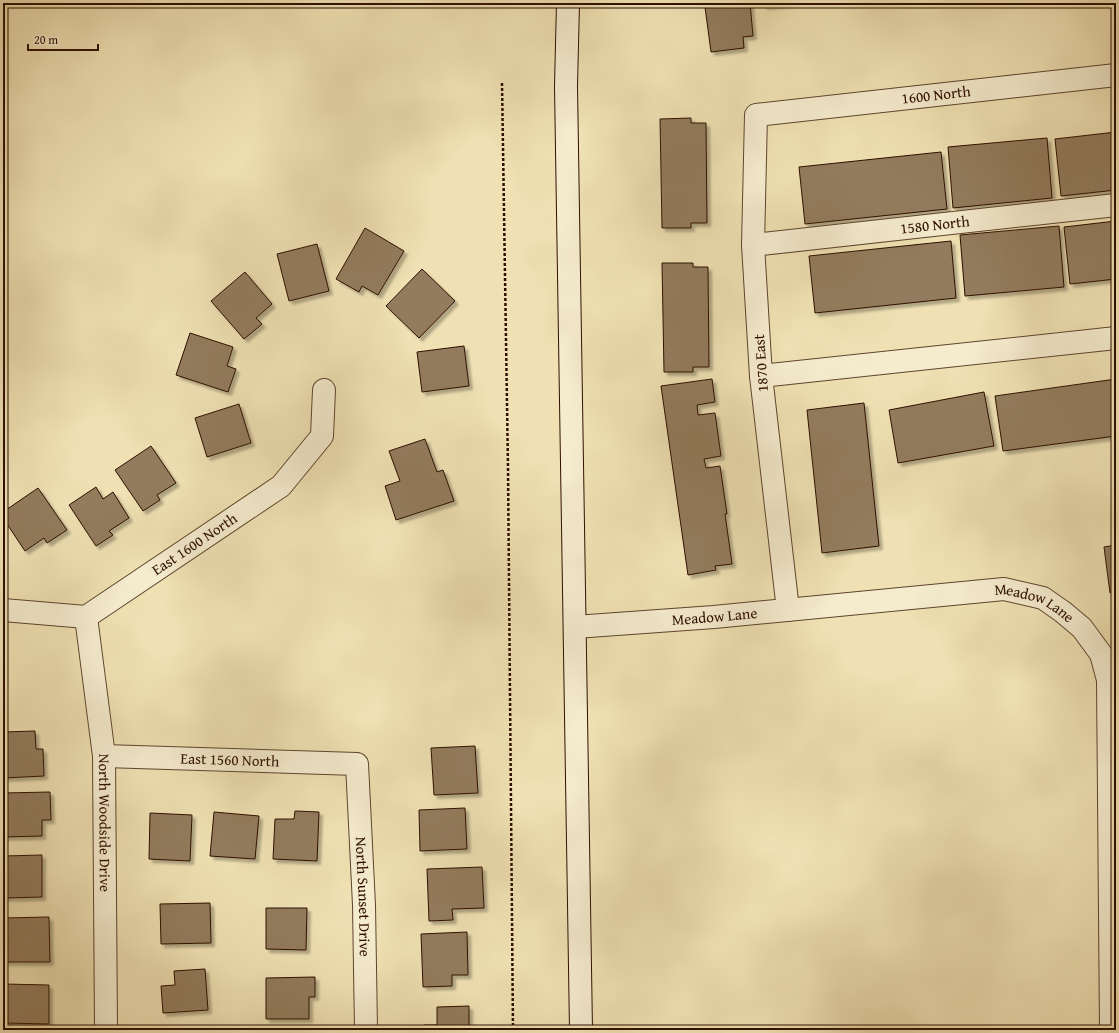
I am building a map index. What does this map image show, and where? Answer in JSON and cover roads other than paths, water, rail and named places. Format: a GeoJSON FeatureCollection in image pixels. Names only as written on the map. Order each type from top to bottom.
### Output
{"type":"FeatureCollection","features":[{"type":"Feature","properties":{"kind":"street"},"geometry":{"type":"LineString","coordinates":[[568,3],[566,86],[581,1030]]}},
{"type":"Feature","properties":{"kind":"street","name":"1600 North"},"geometry":{"type":"LineString","coordinates":[[756,115],[1116,75]]}},
{"type":"Feature","properties":{"kind":"street","name":"1870 East"},"geometry":{"type":"LineString","coordinates":[[756,115],[753,245],[761,376],[788,610]]}},
{"type":"Feature","properties":{"kind":"street","name":"1580 North"},"geometry":{"type":"LineString","coordinates":[[753,245],[1116,205]]}},
{"type":"Feature","properties":{"kind":"street"},"geometry":{"type":"LineString","coordinates":[[761,376],[1116,338]]}},
{"type":"Feature","properties":{"kind":"street","name":"East 1600 North"},"geometry":{"type":"LineString","coordinates":[[86,617],[281,486],[322,436],[324,390]]}},
{"type":"Feature","properties":{"kind":"street","name":"Meadow Lane"},"geometry":{"type":"LineString","coordinates":[[575,627],[707,618],[1004,589],[1043,598],[1053,605],[1108,650],[1113,896],[1111,1030]]}},
{"type":"Feature","properties":{"kind":"street"},"geometry":{"type":"LineString","coordinates":[[3,610],[86,617]]}},
{"type":"Feature","properties":{"kind":"street","name":"North Woodside Drive"},"geometry":{"type":"LineString","coordinates":[[86,617],[104,756],[106,1030]]}},
{"type":"Feature","properties":{"kind":"street","name":"East 1560 North"},"geometry":{"type":"LineString","coordinates":[[104,756],[357,764]]}},
{"type":"Feature","properties":{"kind":"street","name":"North Sunset Drive"},"geometry":{"type":"LineString","coordinates":[[357,764],[364,905],[366,1030]]}}]}
